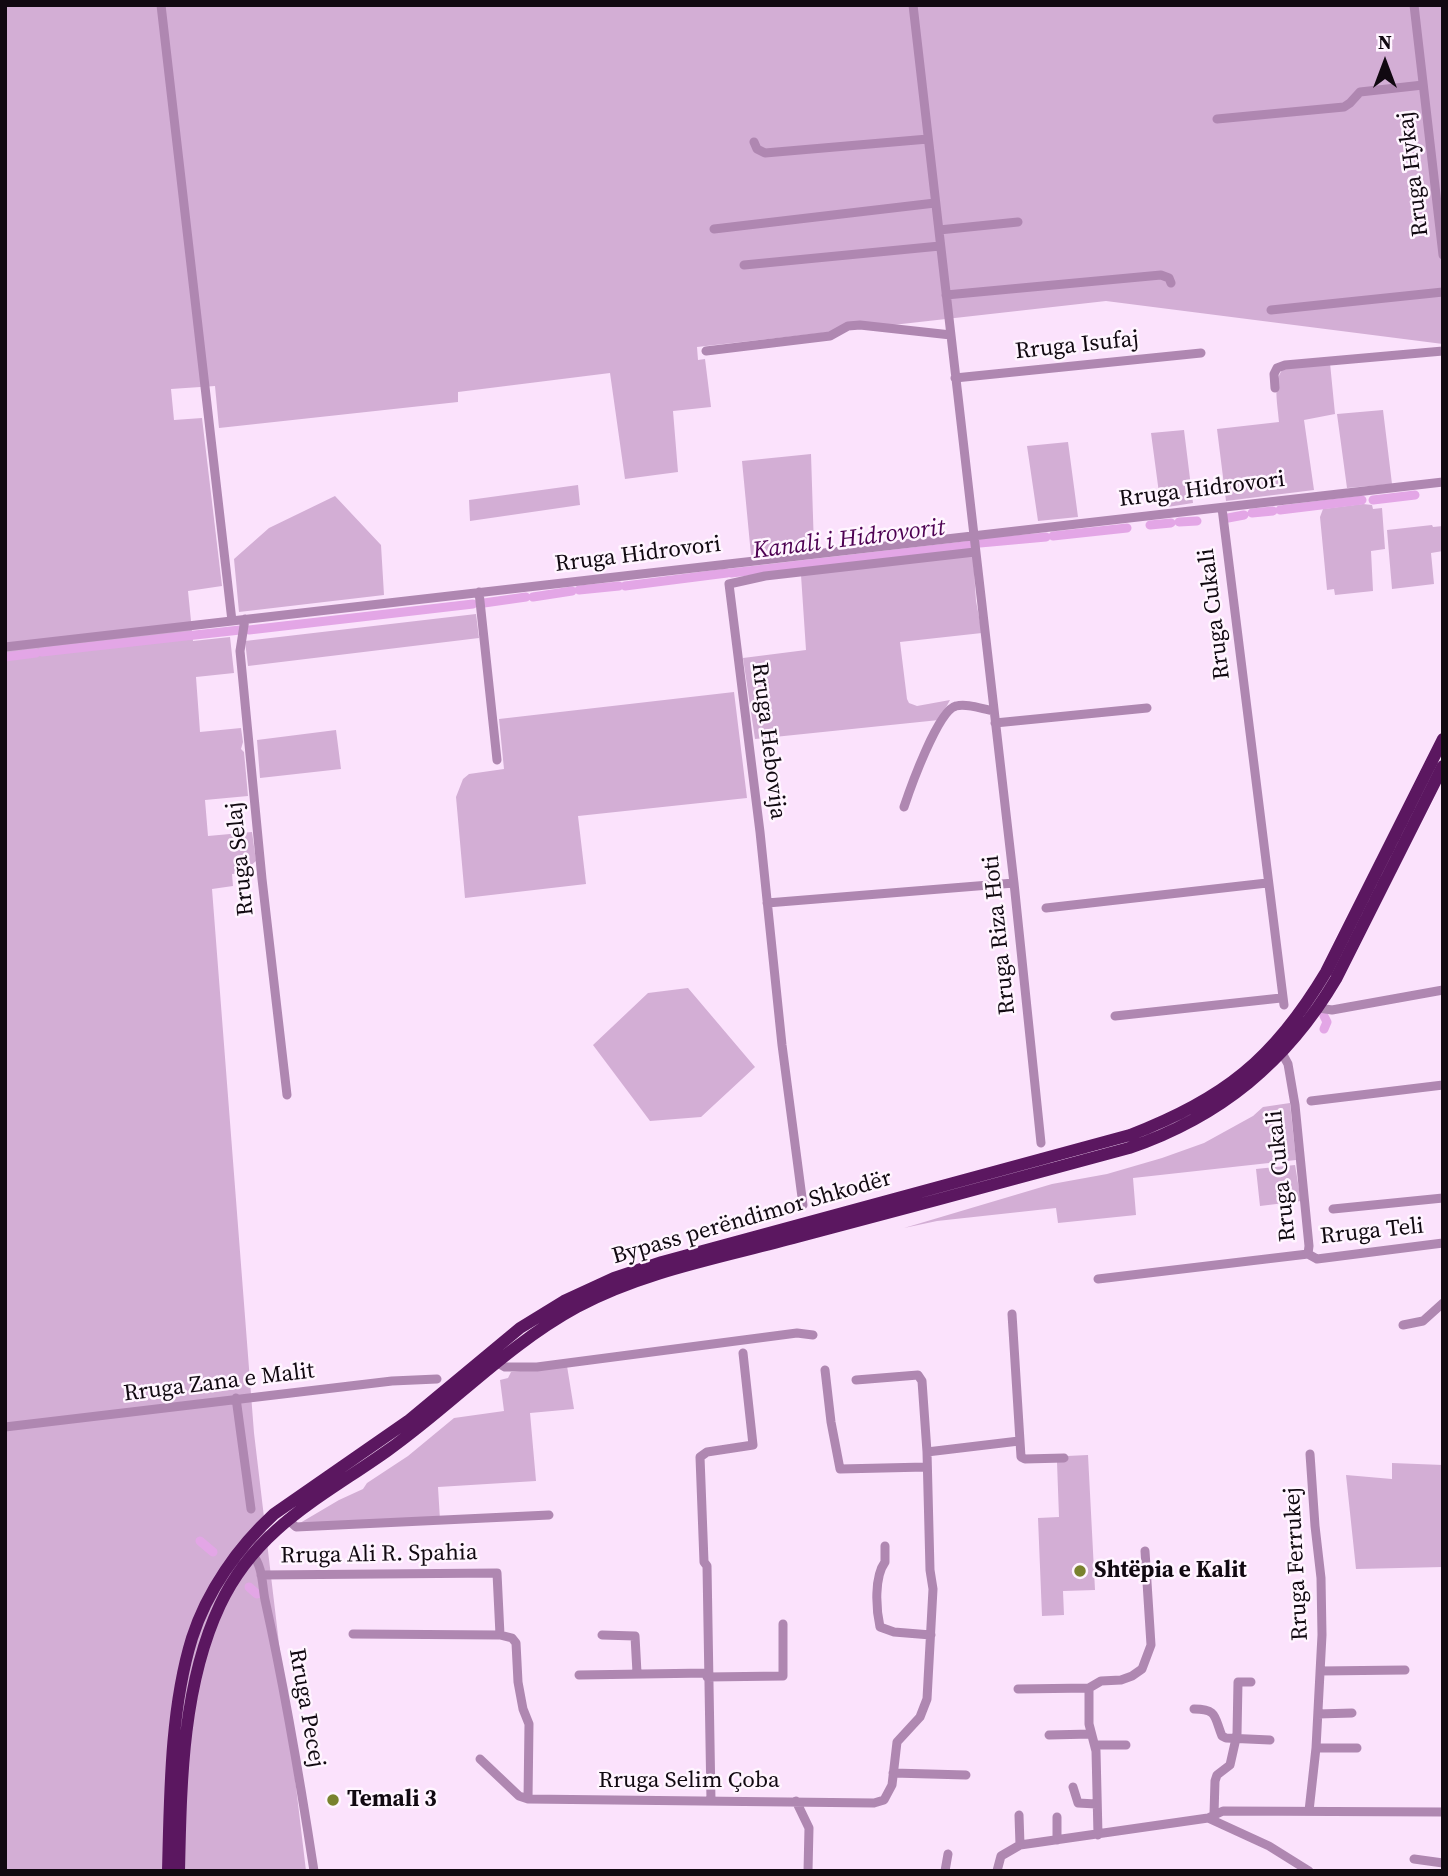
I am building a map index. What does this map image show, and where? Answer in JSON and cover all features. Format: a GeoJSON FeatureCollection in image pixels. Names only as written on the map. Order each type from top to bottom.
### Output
{"type":"FeatureCollection","features":[{"type":"Feature","properties":{"kind":"highway","name":"Bypass perëndimor Shkodër"},"geometry":{"type":"LineString","coordinates":[[168,1871],[174,1736],[192,1637],[230,1562],[274,1514],[408,1421],[520,1328],[564,1301],[614,1278],[662,1262],[1130,1135],[1173,1119],[1211,1098],[1272,1048],[1308,1003],[1443,739]]}},
{"type":"Feature","properties":{"kind":"highway","name":"Bypass perëndimor Shkodër"},"geometry":{"type":"LineString","coordinates":[[179,1871],[185,1745],[198,1671],[208,1633],[220,1603],[252,1554],[287,1519],[413,1432],[496,1362],[539,1330],[580,1306],[645,1279],[1118,1151],[1158,1138],[1209,1112],[1250,1084],[1282,1053],[1319,1008],[1443,766]]}},
{"type":"Feature","properties":{"kind":"street"},"geometry":{"type":"LineString","coordinates":[[161,5],[232,621]]}},
{"type":"Feature","properties":{"kind":"street"},"geometry":{"type":"LineString","coordinates":[[913,5],[974,536]]}},
{"type":"Feature","properties":{"kind":"street","name":"Rruga Hykaj"},"geometry":{"type":"LineString","coordinates":[[1414,5],[1443,255]]}},
{"type":"Feature","properties":{"kind":"street"},"geometry":{"type":"LineString","coordinates":[[1217,119],[1344,107],[1360,92],[1423,85]]}},
{"type":"Feature","properties":{"kind":"street"},"geometry":{"type":"LineString","coordinates":[[754,142],[757,149],[765,153],[928,139]]}},
{"type":"Feature","properties":{"kind":"street"},"geometry":{"type":"LineString","coordinates":[[714,229],[935,203]]}},
{"type":"Feature","properties":{"kind":"street"},"geometry":{"type":"LineString","coordinates":[[939,230],[1018,222]]}},
{"type":"Feature","properties":{"kind":"street"},"geometry":{"type":"LineString","coordinates":[[744,265],[940,246]]}},
{"type":"Feature","properties":{"kind":"street"},"geometry":{"type":"LineString","coordinates":[[946,295],[1161,275],[1169,278],[1171,284]]}},
{"type":"Feature","properties":{"kind":"street"},"geometry":{"type":"LineString","coordinates":[[1271,310],[1443,292]]}},
{"type":"Feature","properties":{"kind":"street"},"geometry":{"type":"LineString","coordinates":[[706,351],[830,336],[848,326],[860,325],[951,335]]}},
{"type":"Feature","properties":{"kind":"street"},"geometry":{"type":"LineString","coordinates":[[1275,388],[1274,374],[1277,368],[1285,365],[1443,351]]}},
{"type":"Feature","properties":{"kind":"street","name":"Rruga Isufaj"},"geometry":{"type":"LineString","coordinates":[[956,378],[1201,353]]}},
{"type":"Feature","properties":{"kind":"street","name":"Rruga Hidrovori"},"geometry":{"type":"LineString","coordinates":[[5,647],[1443,482]]}},
{"type":"Feature","properties":{"kind":"street","name":"Rruga Cukali"},"geometry":{"type":"LineString","coordinates":[[1115,1016],[1283,1002],[1222,508]]}},
{"type":"Feature","properties":{"kind":"street","name":"Rruga Riza Hoti"},"geometry":{"type":"LineString","coordinates":[[974,536],[1041,1143]]}},
{"type":"Feature","properties":{"kind":"street","name":"Rruga Hebovija"},"geometry":{"type":"LineString","coordinates":[[803,1205],[729,584],[765,576],[975,552]]}},
{"type":"Feature","properties":{"kind":"street"},"geometry":{"type":"LineString","coordinates":[[479,592],[497,760]]}},
{"type":"Feature","properties":{"kind":"street","name":"Rruga Selaj"},"geometry":{"type":"LineString","coordinates":[[245,619],[240,645],[241,665],[287,1095]]}},
{"type":"Feature","properties":{"kind":"street"},"geometry":{"type":"LineString","coordinates":[[904,807],[926,751],[946,713],[959,705],[994,711]]}},
{"type":"Feature","properties":{"kind":"street"},"geometry":{"type":"LineString","coordinates":[[996,723],[1147,709]]}},
{"type":"Feature","properties":{"kind":"street"},"geometry":{"type":"LineString","coordinates":[[768,902],[1014,883]]}},
{"type":"Feature","properties":{"kind":"street"},"geometry":{"type":"LineString","coordinates":[[1046,908],[1267,883]]}},
{"type":"Feature","properties":{"kind":"street"},"geometry":{"type":"LineString","coordinates":[[1319,1008],[1332,1010],[1443,990]]}},
{"type":"Feature","properties":{"kind":"street","name":"Rruga Cukali"},"geometry":{"type":"LineString","coordinates":[[1098,1279],[1308,1254],[1295,1105],[1288,1064],[1282,1053]]}},
{"type":"Feature","properties":{"kind":"street"},"geometry":{"type":"LineString","coordinates":[[1311,1101],[1443,1086]]}},
{"type":"Feature","properties":{"kind":"street"},"geometry":{"type":"LineString","coordinates":[[1334,1209],[1443,1198]]}},
{"type":"Feature","properties":{"kind":"street","name":"Rruga Teli"},"geometry":{"type":"LineString","coordinates":[[1308,1254],[1317,1259],[1443,1243]]}},
{"type":"Feature","properties":{"kind":"street"},"geometry":{"type":"LineString","coordinates":[[1403,1325],[1423,1321],[1443,1303]]}},
{"type":"Feature","properties":{"kind":"street"},"geometry":{"type":"LineString","coordinates":[[1012,1314],[1017,1364],[1019,1453],[1025,1460],[1064,1458]]}},
{"type":"Feature","properties":{"kind":"street"},"geometry":{"type":"LineString","coordinates":[[496,1362],[505,1367],[537,1367],[797,1333],[813,1335]]}},
{"type":"Feature","properties":{"kind":"street"},"geometry":{"type":"LineString","coordinates":[[711,1801],[707,1566],[704,1562],[700,1457],[707,1452],[752,1446],[743,1353]]}},
{"type":"Feature","properties":{"kind":"street"},"geometry":{"type":"LineString","coordinates":[[825,1370],[840,1469],[926,1467]]}},
{"type":"Feature","properties":{"kind":"street","name":"Rruga Selim Çoba"},"geometry":{"type":"LineString","coordinates":[[528,1799],[884,1800],[892,1785],[897,1742],[920,1717],[925,1707],[933,1589],[930,1570],[927,1452],[922,1381],[918,1375],[856,1380]]}},
{"type":"Feature","properties":{"kind":"street","name":"Rruga Zana e Malit"},"geometry":{"type":"LineString","coordinates":[[5,1427],[236,1398],[393,1381],[437,1380]]}},
{"type":"Feature","properties":{"kind":"street"},"geometry":{"type":"LineString","coordinates":[[236,1398],[251,1509]]}},
{"type":"Feature","properties":{"kind":"street"},"geometry":{"type":"LineString","coordinates":[[927,1452],[1019,1441]]}},
{"type":"Feature","properties":{"kind":"street","name":"Rruga Ferrukej"},"geometry":{"type":"LineString","coordinates":[[1309,1811],[1318,1714],[1321,1578],[1310,1454]]}},
{"type":"Feature","properties":{"kind":"street"},"geometry":{"type":"LineString","coordinates":[[287,1519],[296,1527],[549,1516]]}},
{"type":"Feature","properties":{"kind":"street"},"geometry":{"type":"LineString","coordinates":[[885,1546],[885,1562],[878,1579],[880,1627],[894,1632],[931,1635]]}},
{"type":"Feature","properties":{"kind":"street"},"geometry":{"type":"LineString","coordinates":[[1018,1689],[1089,1688],[1101,1681],[1121,1680],[1142,1669],[1148,1659],[1151,1637],[1145,1551]]}},
{"type":"Feature","properties":{"kind":"street","name":"Rruga Pecej"},"geometry":{"type":"LineString","coordinates":[[252,1554],[260,1564],[296,1755],[314,1871]]}},
{"type":"Feature","properties":{"kind":"street","name":"Rruga Ali R. Spahia"},"geometry":{"type":"LineString","coordinates":[[261,1575],[497,1573],[500,1635]]}},
{"type":"Feature","properties":{"kind":"street"},"geometry":{"type":"LineString","coordinates":[[579,1675],[637,1673],[783,1676],[783,1624]]}},
{"type":"Feature","properties":{"kind":"street"},"geometry":{"type":"LineString","coordinates":[[353,1634],[500,1635],[513,1638],[516,1643],[518,1682],[523,1709],[530,1724],[528,1799],[519,1796],[480,1759]]}},
{"type":"Feature","properties":{"kind":"street"},"geometry":{"type":"LineString","coordinates":[[602,1635],[635,1636],[637,1673]]}},
{"type":"Feature","properties":{"kind":"street","name":"Rruga Ferrukej"},"geometry":{"type":"LineString","coordinates":[[1320,1671],[1405,1670]]}},
{"type":"Feature","properties":{"kind":"street"},"geometry":{"type":"LineString","coordinates":[[1211,1816],[1214,1781],[1217,1775],[1230,1765],[1236,1739],[1238,1682],[1251,1682]]}},
{"type":"Feature","properties":{"kind":"street"},"geometry":{"type":"LineString","coordinates":[[1089,1688],[1091,1734],[1096,1745],[1098,1835]]}},
{"type":"Feature","properties":{"kind":"street"},"geometry":{"type":"LineString","coordinates":[[1194,1709],[1209,1709],[1214,1713],[1222,1736],[1270,1740]]}},
{"type":"Feature","properties":{"kind":"street"},"geometry":{"type":"LineString","coordinates":[[1318,1714],[1352,1713]]}},
{"type":"Feature","properties":{"kind":"street"},"geometry":{"type":"LineString","coordinates":[[1049,1735],[1091,1734]]}},
{"type":"Feature","properties":{"kind":"street"},"geometry":{"type":"LineString","coordinates":[[1096,1745],[1126,1745]]}},
{"type":"Feature","properties":{"kind":"street"},"geometry":{"type":"LineString","coordinates":[[1316,1748],[1357,1748]]}},
{"type":"Feature","properties":{"kind":"street"},"geometry":{"type":"LineString","coordinates":[[893,1773],[966,1775]]}},
{"type":"Feature","properties":{"kind":"street"},"geometry":{"type":"LineString","coordinates":[[1073,1787],[1078,1803],[1096,1804]]}},
{"type":"Feature","properties":{"kind":"street"},"geometry":{"type":"LineString","coordinates":[[796,1801],[809,1828],[807,1871]]}},
{"type":"Feature","properties":{"kind":"street"},"geometry":{"type":"LineString","coordinates":[[997,1871],[1001,1856],[1020,1845],[1098,1835],[1211,1816],[1223,1811],[1443,1812]]}},
{"type":"Feature","properties":{"kind":"street"},"geometry":{"type":"LineString","coordinates":[[1019,1815],[1020,1845]]}},
{"type":"Feature","properties":{"kind":"street"},"geometry":{"type":"LineString","coordinates":[[1211,1816],[1269,1846],[1308,1871]]}},
{"type":"Feature","properties":{"kind":"street"},"geometry":{"type":"LineString","coordinates":[[1057,1817],[1057,1840]]}},
{"type":"Feature","properties":{"kind":"street"},"geometry":{"type":"LineString","coordinates":[[945,1871],[948,1854]]}},
{"type":"Feature","properties":{"kind":"street"},"geometry":{"type":"LineString","coordinates":[[1414,1859],[1443,1863]]}},
{"type":"Feature","properties":{"kind":"shaded area"},"geometry":{"type":"Polygon","coordinates":[[[5,5],[1443,5],[1443,344],[1106,301],[697,347],[698,360],[705,359],[711,407],[673,411],[678,472],[625,479],[610,373],[458,392],[458,402],[219,428],[215,386],[171,389],[174,420],[202,418],[222,586],[188,591],[193,641],[230,637],[234,673],[196,677],[200,732],[241,728],[241,749],[244,752],[248,796],[205,800],[208,836],[252,832],[256,861],[242,873],[232,874],[233,886],[212,889],[254,1433],[306,1871],[5,1871],[5,5]]]}},
{"type":"Feature","properties":{"kind":"shaded area"},"geometry":{"type":"Polygon","coordinates":[[[1330,363],[1335,414],[1304,420],[1314,490],[1226,501],[1217,429],[1279,422],[1277,387],[1283,369],[1330,363]]]}},
{"type":"Feature","properties":{"kind":"shaded area"},"geometry":{"type":"Polygon","coordinates":[[[1383,410],[1392,484],[1347,488],[1337,414],[1383,410]]]}},
{"type":"Feature","properties":{"kind":"shaded area"},"geometry":{"type":"Polygon","coordinates":[[[1184,430],[1193,503],[1161,508],[1151,433],[1184,430]]]}},
{"type":"Feature","properties":{"kind":"shaded area"},"geometry":{"type":"Polygon","coordinates":[[[1068,442],[1078,517],[1038,521],[1027,446],[1068,442]]]}},
{"type":"Feature","properties":{"kind":"shaded area"},"geometry":{"type":"Polygon","coordinates":[[[811,454],[814,548],[751,555],[742,461],[811,454]]]}},
{"type":"Feature","properties":{"kind":"shaded area"},"geometry":{"type":"Polygon","coordinates":[[[578,485],[580,505],[470,521],[469,500],[578,485]]]}},
{"type":"Feature","properties":{"kind":"shaded area"},"geometry":{"type":"Polygon","coordinates":[[[335,496],[381,545],[384,595],[239,612],[234,559],[269,528],[335,496]]]}},
{"type":"Feature","properties":{"kind":"shaded area"},"geometry":{"type":"Polygon","coordinates":[[[1372,505],[1373,509],[1382,508],[1385,549],[1371,551],[1373,591],[1335,595],[1334,589],[1327,590],[1320,517],[1323,509],[1372,505]]]}},
{"type":"Feature","properties":{"kind":"shaded area"},"geometry":{"type":"Polygon","coordinates":[[[1443,526],[1443,551],[1431,553],[1434,584],[1392,589],[1387,530],[1443,526]]]}},
{"type":"Feature","properties":{"kind":"shaded area"},"geometry":{"type":"Polygon","coordinates":[[[973,556],[976,601],[982,633],[900,642],[909,703],[917,706],[950,700],[939,720],[755,739],[743,658],[806,650],[801,575],[973,556]]]}},
{"type":"Feature","properties":{"kind":"shaded area"},"geometry":{"type":"Polygon","coordinates":[[[476,614],[479,638],[248,666],[245,641],[476,614]]]}},
{"type":"Feature","properties":{"kind":"shaded area"},"geometry":{"type":"Polygon","coordinates":[[[734,692],[747,798],[578,816],[586,884],[465,898],[456,797],[463,779],[469,774],[504,769],[499,719],[734,692]]]}},
{"type":"Feature","properties":{"kind":"shaded area"},"geometry":{"type":"Polygon","coordinates":[[[336,730],[341,769],[260,778],[257,740],[336,730]]]}},
{"type":"Feature","properties":{"kind":"shaded area"},"geometry":{"type":"Polygon","coordinates":[[[688,988],[755,1067],[701,1117],[650,1121],[593,1045],[648,993],[688,988]]]}},
{"type":"Feature","properties":{"kind":"shaded area"},"geometry":{"type":"Polygon","coordinates":[[[1290,1103],[1296,1160],[1133,1178],[1136,1215],[1058,1223],[1056,1208],[937,1221],[904,1228],[1052,1184],[1107,1174],[1162,1158],[1204,1143],[1253,1116],[1263,1107],[1290,1103]]]}},
{"type":"Feature","properties":{"kind":"shaded area"},"geometry":{"type":"Polygon","coordinates":[[[1295,1165],[1301,1201],[1260,1206],[1256,1169],[1295,1165]]]}},
{"type":"Feature","properties":{"kind":"shaded area"},"geometry":{"type":"Polygon","coordinates":[[[567,1366],[574,1409],[530,1413],[536,1481],[438,1487],[440,1520],[300,1523],[363,1489],[367,1483],[408,1456],[454,1418],[504,1411],[500,1380],[508,1378],[511,1372],[567,1366]]]}},
{"type":"Feature","properties":{"kind":"shaded area"},"geometry":{"type":"Polygon","coordinates":[[[1088,1455],[1095,1590],[1063,1591],[1064,1615],[1042,1616],[1038,1518],[1059,1517],[1057,1462],[1067,1461],[1067,1456],[1088,1455]]]}},
{"type":"Feature","properties":{"kind":"shaded area"},"geometry":{"type":"Polygon","coordinates":[[[1392,1463],[1443,1465],[1443,1567],[1356,1569],[1346,1475],[1392,1479],[1392,1463]]]}},
{"type":"Feature","properties":{"kind":"waterway","name":"Kanali i Hidrovorit"},"geometry":{"type":"LineString","coordinates":[[1373,500],[1415,495]]}},
{"type":"Feature","properties":{"kind":"waterway","name":"Kanali i Hidrovorit"},"geometry":{"type":"LineString","coordinates":[[1280,510],[1362,500]]}},
{"type":"Feature","properties":{"kind":"waterway","name":"Kanali i Hidrovorit"},"geometry":{"type":"LineString","coordinates":[[1252,513],[1273,511]]}},
{"type":"Feature","properties":{"kind":"waterway","name":"Kanali i Hidrovorit"},"geometry":{"type":"LineString","coordinates":[[1228,518],[1244,515]]}},
{"type":"Feature","properties":{"kind":"waterway","name":"Kanali i Hidrovorit"},"geometry":{"type":"LineString","coordinates":[[1179,522],[1197,521]]}},
{"type":"Feature","properties":{"kind":"waterway","name":"Kanali i Hidrovorit"},"geometry":{"type":"LineString","coordinates":[[1150,525],[1171,523]]}},
{"type":"Feature","properties":{"kind":"waterway","name":"Kanali i Hidrovorit"},"geometry":{"type":"LineString","coordinates":[[1053,536],[1127,528]]}},
{"type":"Feature","properties":{"kind":"waterway","name":"Kanali i Hidrovorit"},"geometry":{"type":"LineString","coordinates":[[980,543],[1046,537]]}},
{"type":"Feature","properties":{"kind":"waterway","name":"Kanali i Hidrovorit"},"geometry":{"type":"LineString","coordinates":[[731,573],[972,545]]}},
{"type":"Feature","properties":{"kind":"waterway","name":"Kanali i Hidrovorit"},"geometry":{"type":"LineString","coordinates":[[625,586],[727,573]]}},
{"type":"Feature","properties":{"kind":"waterway","name":"Kanali i Hidrovorit"},"geometry":{"type":"LineString","coordinates":[[579,590],[619,586]]}},
{"type":"Feature","properties":{"kind":"waterway","name":"Kanali i Hidrovorit"},"geometry":{"type":"LineString","coordinates":[[533,597],[572,591]]}},
{"type":"Feature","properties":{"kind":"waterway","name":"Kanali i Hidrovorit"},"geometry":{"type":"LineString","coordinates":[[484,603],[526,597]]}},
{"type":"Feature","properties":{"kind":"waterway","name":"Kanali i Hidrovorit"},"geometry":{"type":"LineString","coordinates":[[249,630],[473,604]]}},
{"type":"Feature","properties":{"kind":"waterway","name":"Kanali i Hidrovorit"},"geometry":{"type":"LineString","coordinates":[[42,652],[240,630]]}},
{"type":"Feature","properties":{"kind":"waterway","name":"Kanali i Hidrovorit"},"geometry":{"type":"LineString","coordinates":[[5,657],[36,653]]}},
{"type":"Feature","properties":{"kind":"waterway"},"geometry":{"type":"LineString","coordinates":[[1324,1016],[1327,1022],[1324,1029]]}},
{"type":"Feature","properties":{"kind":"waterway"},"geometry":{"type":"LineString","coordinates":[[200,1541],[213,1552]]}},
{"type":"Feature","properties":{"kind":"waterway"},"geometry":{"type":"LineString","coordinates":[[249,1587],[257,1594]]}},
{"type":"Feature","properties":{"kind":"place","name":"Shtëpia e Kalit"},"geometry":{"type":"Point","coordinates":[1080,1571]}},
{"type":"Feature","properties":{"kind":"place","name":"Temali 3"},"geometry":{"type":"Point","coordinates":[333,1800]}}]}
